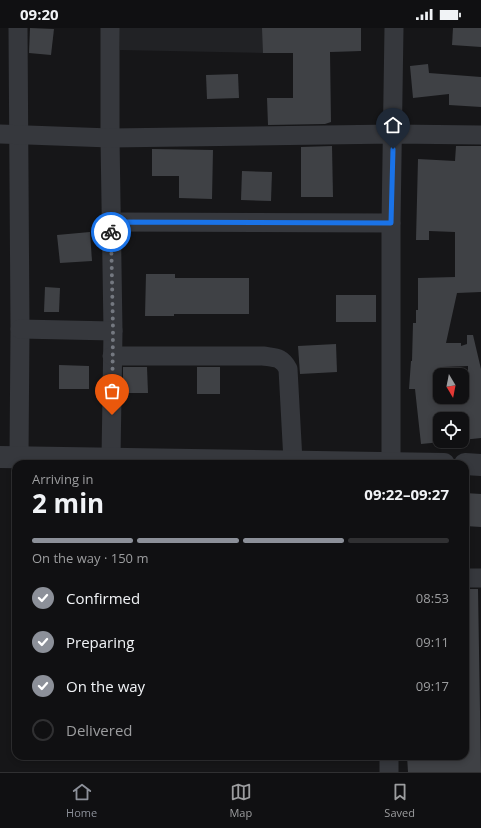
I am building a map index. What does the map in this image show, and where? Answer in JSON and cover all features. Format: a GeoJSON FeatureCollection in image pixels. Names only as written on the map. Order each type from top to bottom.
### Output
{"type":"FeatureCollection","features":[{"type":"Feature","properties":{"kind":"street"},"geometry":{"type":"LineString","coordinates":[[18,28],[9,134],[20,329],[10,457],[232,460]]}},
{"type":"Feature","properties":{"kind":"street"},"geometry":{"type":"LineString","coordinates":[[110,28],[113,330],[111,458]]}},
{"type":"Feature","properties":{"kind":"street"},"geometry":{"type":"LineString","coordinates":[[391,460],[391,223],[394,134],[394,28]]}},
{"type":"Feature","properties":{"kind":"street"},"geometry":{"type":"LineString","coordinates":[[9,134],[110,138],[394,134],[481,135]]}},
{"type":"Feature","properties":{"kind":"street"},"geometry":{"type":"LineString","coordinates":[[111,222],[391,223]]}},
{"type":"Feature","properties":{"kind":"street"},"geometry":{"type":"LineString","coordinates":[[20,329],[113,330]]}},
{"type":"Feature","properties":{"kind":"street"},"geometry":{"type":"LineString","coordinates":[[112,356],[263,356],[278,358],[284,362],[288,369],[293,460]]}},
{"type":"Feature","properties":{"kind":"street"},"geometry":{"type":"LineString","coordinates":[[469,464],[481,465]]}},
{"type":"Feature","properties":{"kind":"street"},"geometry":{"type":"LineString","coordinates":[[469,578],[481,578]]}},
{"type":"Feature","properties":{"kind":"street"},"geometry":{"type":"LineString","coordinates":[[389,760],[389,772]]}},
{"type":"Feature","properties":{"kind":"shaded area"},"geometry":{"type":"Polygon","coordinates":[[[119,28],[361,28],[361,51],[263,53],[120,50],[119,28]]]}},
{"type":"Feature","properties":{"kind":"building"},"geometry":{"type":"Polygon","coordinates":[[[30,28],[54,29],[51,55],[29,53],[30,28]]]}},
{"type":"Feature","properties":{"kind":"building"},"geometry":{"type":"Polygon","coordinates":[[[262,28],[361,28],[361,51],[330,52],[331,122],[325,124],[268,125],[267,98],[293,98],[293,53],[263,53],[262,28]]]}},
{"type":"Feature","properties":{"kind":"building"},"geometry":{"type":"Polygon","coordinates":[[[453,28],[481,28],[481,47],[452,45],[453,28]]]}},
{"type":"Feature","properties":{"kind":"building"},"geometry":{"type":"Polygon","coordinates":[[[428,64],[429,73],[481,77],[481,107],[449,105],[449,94],[413,98],[410,66],[428,64]]]}},
{"type":"Feature","properties":{"kind":"building"},"geometry":{"type":"Polygon","coordinates":[[[238,74],[239,98],[207,99],[206,75],[238,74]]]}},
{"type":"Feature","properties":{"kind":"building"},"geometry":{"type":"Polygon","coordinates":[[[332,146],[333,197],[301,197],[301,147],[332,146]]]}},
{"type":"Feature","properties":{"kind":"building"},"geometry":{"type":"Polygon","coordinates":[[[456,146],[481,146],[481,292],[457,293],[446,343],[461,343],[461,346],[467,344],[467,335],[473,335],[481,369],[481,438],[469,439],[469,412],[433,412],[433,443],[421,444],[415,389],[409,389],[412,361],[413,323],[416,323],[416,310],[418,310],[418,278],[455,277],[455,232],[429,231],[429,240],[416,240],[418,159],[455,161],[456,146]]]}},
{"type":"Feature","properties":{"kind":"building"},"geometry":{"type":"Polygon","coordinates":[[[152,149],[213,150],[212,199],[179,198],[179,176],[152,176],[152,149]]]}},
{"type":"Feature","properties":{"kind":"building"},"geometry":{"type":"Polygon","coordinates":[[[242,171],[272,172],[271,201],[241,200],[242,171]]]}},
{"type":"Feature","properties":{"kind":"building"},"geometry":{"type":"Polygon","coordinates":[[[90,232],[92,261],[60,263],[57,235],[90,232]]]}},
{"type":"Feature","properties":{"kind":"building"},"geometry":{"type":"Polygon","coordinates":[[[146,274],[175,274],[175,278],[249,278],[249,314],[174,314],[174,316],[145,316],[146,274]]]}},
{"type":"Feature","properties":{"kind":"building"},"geometry":{"type":"Polygon","coordinates":[[[45,287],[60,288],[59,312],[44,312],[45,287]]]}},
{"type":"Feature","properties":{"kind":"building"},"geometry":{"type":"Polygon","coordinates":[[[336,295],[376,295],[376,322],[336,322],[336,295]]]}},
{"type":"Feature","properties":{"kind":"building"},"geometry":{"type":"Polygon","coordinates":[[[336,344],[337,372],[300,374],[298,346],[336,344]]]}},
{"type":"Feature","properties":{"kind":"building"},"geometry":{"type":"Polygon","coordinates":[[[59,365],[89,366],[89,389],[59,389],[59,365]]]}},
{"type":"Feature","properties":{"kind":"building"},"geometry":{"type":"Polygon","coordinates":[[[123,367],[147,367],[148,393],[123,393],[123,367]]]}},
{"type":"Feature","properties":{"kind":"building"},"geometry":{"type":"Polygon","coordinates":[[[197,367],[220,367],[220,394],[197,394],[197,367]]]}},
{"type":"Feature","properties":{"kind":"building"},"geometry":{"type":"Polygon","coordinates":[[[469,493],[481,494],[481,527],[469,526],[469,493]]]}},
{"type":"Feature","properties":{"kind":"building"},"geometry":{"type":"Polygon","coordinates":[[[469,589],[478,589],[481,772],[408,772],[407,760],[469,760],[469,589]]]}},
{"type":"Feature","properties":{"kind":"way so far"},"geometry":{"type":"LineString","coordinates":[[111,232],[113,330],[112,415]]}},
{"type":"Feature","properties":{"kind":"route"},"geometry":{"type":"LineString","coordinates":[[111,232],[111,222],[391,223],[393,149]]}}]}
